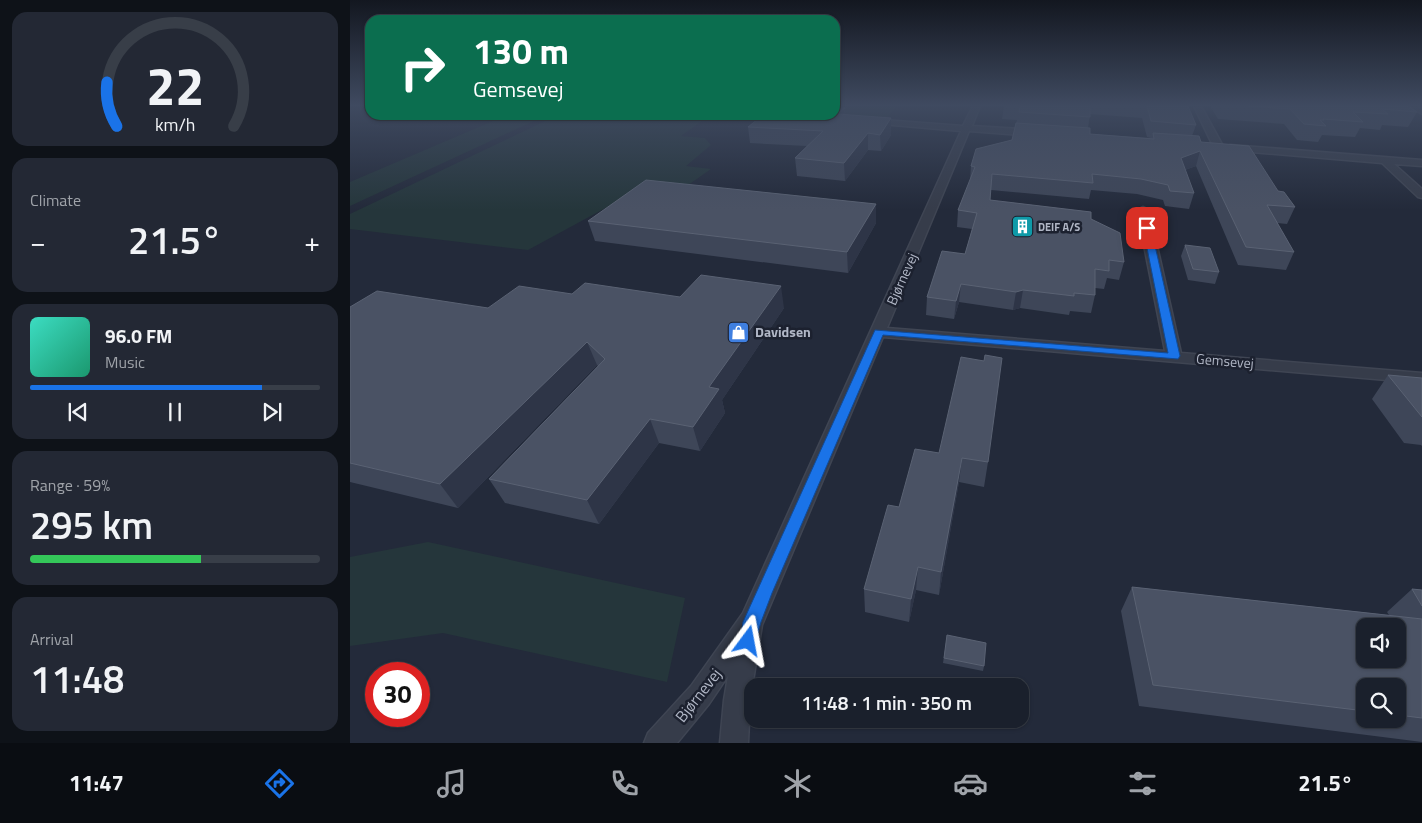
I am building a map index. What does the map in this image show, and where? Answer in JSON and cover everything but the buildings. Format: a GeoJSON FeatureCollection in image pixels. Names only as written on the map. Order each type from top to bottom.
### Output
{"type":"FeatureCollection","features":[{"type":"Feature","properties":{"kind":"street","name":"Bjørnevej"},"geometry":{"type":"LineString","coordinates":[[658,743],[700,695],[752,622],[961,141]]}},
{"type":"Feature","properties":{"kind":"street"},"geometry":{"type":"LineString","coordinates":[[1212,141],[1215,147],[1422,163]]}},
{"type":"Feature","properties":{"kind":"street"},"geometry":{"type":"LineString","coordinates":[[1386,160],[1422,195]]}},
{"type":"Feature","properties":{"kind":"street"},"geometry":{"type":"LineString","coordinates":[[1143,210],[1174,356]]}},
{"type":"Feature","properties":{"kind":"street","name":"Gemsevej"},"geometry":{"type":"LineString","coordinates":[[879,332],[1422,378]]}},
{"type":"Feature","properties":{"kind":"street","name":"Bjørnevej"},"geometry":{"type":"LineString","coordinates":[[734,743],[737,700],[752,622]]}},
{"type":"Feature","properties":{"kind":"shaded area"},"geometry":{"type":"Polygon","coordinates":[[[447,141],[491,141],[350,206],[350,182],[447,141]]]}},
{"type":"Feature","properties":{"kind":"shaded area"},"geometry":{"type":"Polygon","coordinates":[[[504,141],[707,141],[711,145],[686,166],[711,169],[671,197],[635,192],[528,250],[350,229],[350,214],[504,141]]]}},
{"type":"Feature","properties":{"kind":"shaded area"},"geometry":{"type":"Polygon","coordinates":[[[428,542],[685,598],[667,682],[443,633],[350,646],[350,557],[428,542]]]}},
{"type":"Feature","properties":{"kind":"place","name":"DEIF A/S"},"geometry":{"type":"Point","coordinates":[1022,227]}},
{"type":"Feature","properties":{"kind":"place","name":"Davidsen"},"geometry":{"type":"Point","coordinates":[739,332]}},
{"type":"Feature","properties":{"kind":"route"},"geometry":{"type":"LineString","coordinates":[[748,641],[752,622],[764,593],[879,332],[1174,356],[1147,228]]}}]}
